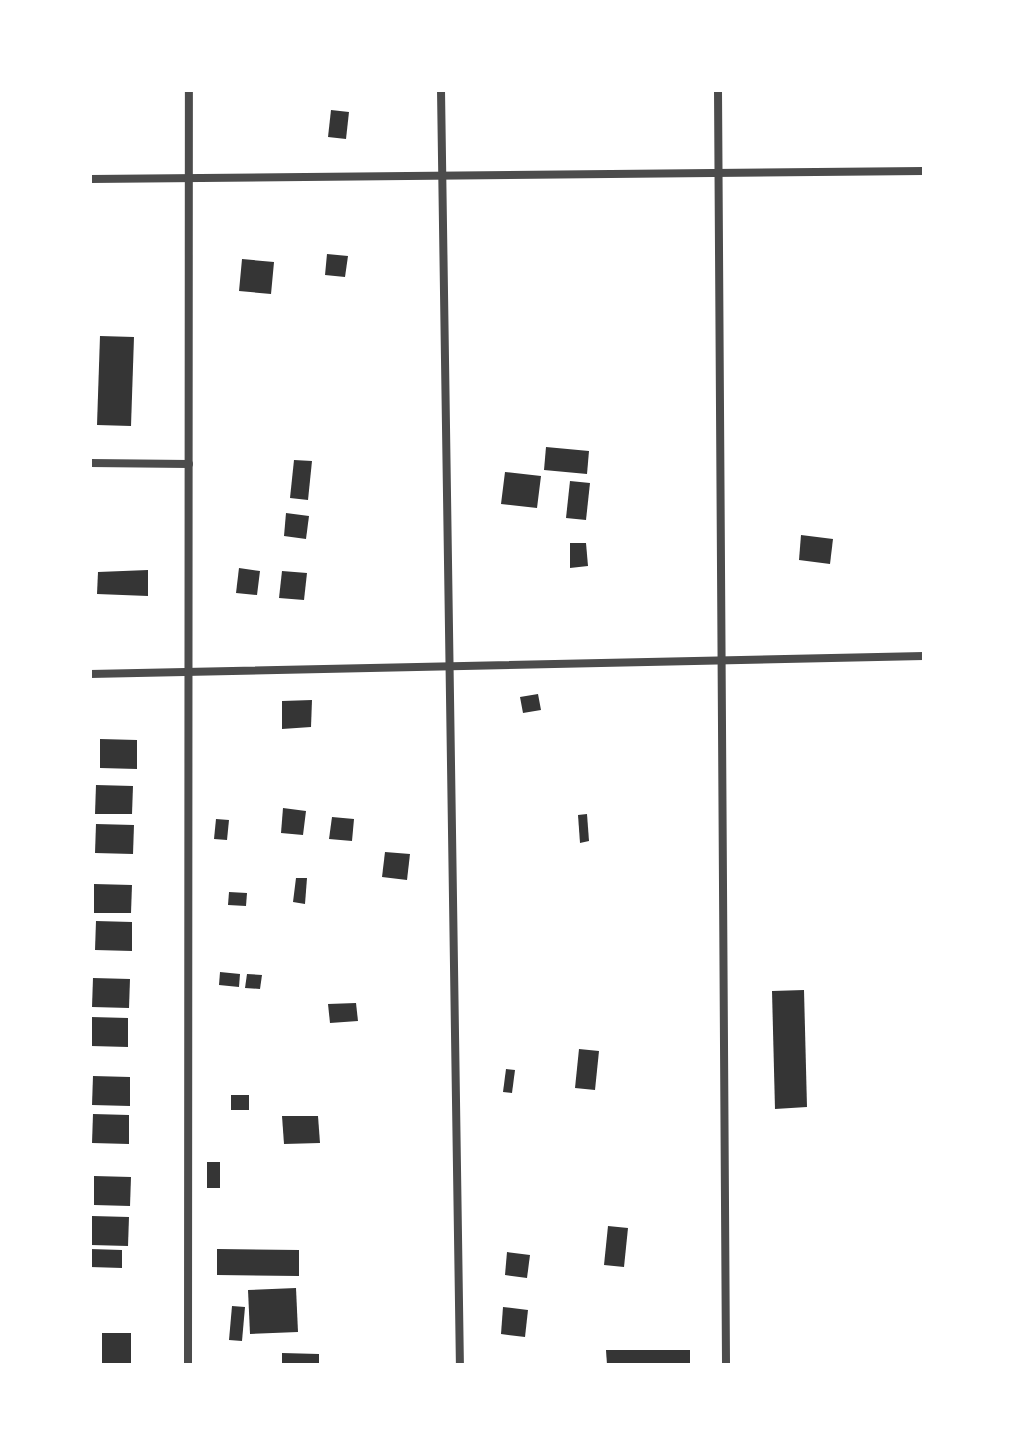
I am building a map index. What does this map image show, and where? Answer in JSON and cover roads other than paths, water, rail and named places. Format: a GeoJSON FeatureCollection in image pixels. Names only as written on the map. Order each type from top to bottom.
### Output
{"type":"FeatureCollection","features":[{"type":"Feature","properties":{"kind":"street"},"geometry":{"type":"LineString","coordinates":[[188,1365],[189,90]]}},
{"type":"Feature","properties":{"kind":"street"},"geometry":{"type":"LineString","coordinates":[[441,90],[460,1365]]}},
{"type":"Feature","properties":{"kind":"street"},"geometry":{"type":"LineString","coordinates":[[718,90],[726,1365]]}},
{"type":"Feature","properties":{"kind":"street"},"geometry":{"type":"LineString","coordinates":[[90,179],[924,171]]}},
{"type":"Feature","properties":{"kind":"street"},"geometry":{"type":"LineString","coordinates":[[90,463],[189,464]]}},
{"type":"Feature","properties":{"kind":"street"},"geometry":{"type":"LineString","coordinates":[[90,674],[189,668],[450,662],[924,656]]}}]}
